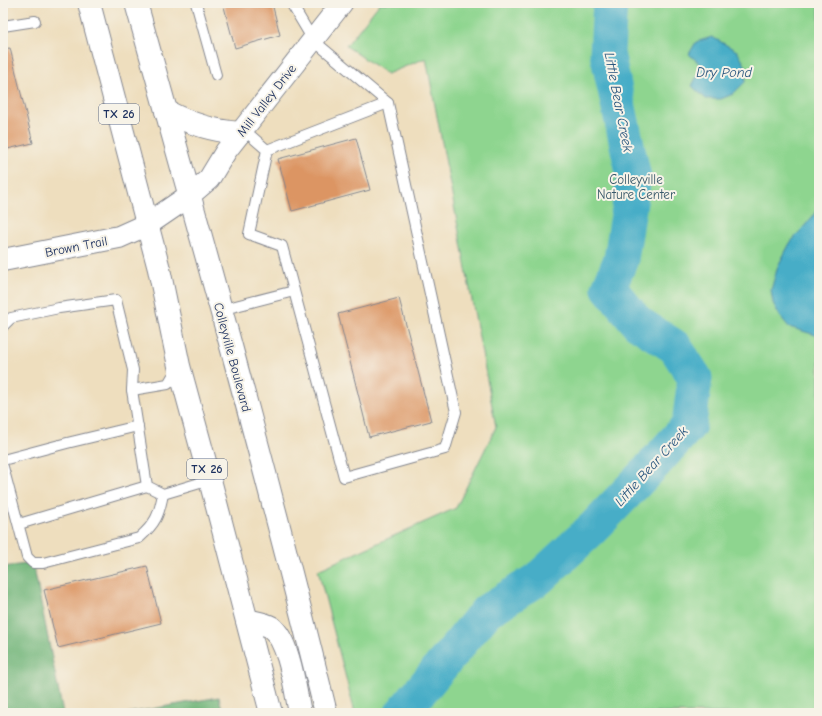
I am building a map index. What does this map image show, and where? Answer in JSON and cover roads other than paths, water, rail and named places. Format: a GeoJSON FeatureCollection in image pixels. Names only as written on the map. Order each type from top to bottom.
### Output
{"type":"FeatureCollection","features":[{"type":"Feature","properties":{"kind":"main road","name":"TX 26"},"geometry":{"type":"LineString","coordinates":[[89,3],[148,224],[159,269],[178,366],[210,480],[271,713]]}},
{"type":"Feature","properties":{"kind":"main road","name":"Colleyville Boulevard"},"geometry":{"type":"LineString","coordinates":[[136,3],[190,196],[313,658],[326,713]]}},
{"type":"Feature","properties":{"kind":"main road"},"geometry":{"type":"LineString","coordinates":[[166,111],[192,124],[208,129],[242,131]]}},
{"type":"Feature","properties":{"kind":"main road","name":"Brown Trail"},"geometry":{"type":"LineString","coordinates":[[3,260],[119,237],[148,224],[190,196]]}},
{"type":"Feature","properties":{"kind":"main road"},"geometry":{"type":"LineString","coordinates":[[247,620],[270,627],[281,640],[288,654],[300,713]]}},
{"type":"Feature","properties":{"kind":"street","name":"Mill Valley Drive"},"geometry":{"type":"LineString","coordinates":[[190,196],[209,179],[226,151],[342,3]]}},
{"type":"Feature","properties":{"kind":"lane"},"geometry":{"type":"LineString","coordinates":[[196,3],[216,74]]}},
{"type":"Feature","properties":{"kind":"lane"},"geometry":{"type":"LineString","coordinates":[[267,150],[249,234],[282,246],[344,477],[445,448],[456,412],[388,104],[313,40],[290,3]]}},
{"type":"Feature","properties":{"kind":"lane"},"geometry":{"type":"LineString","coordinates":[[3,26],[35,21]]}},
{"type":"Feature","properties":{"kind":"lane"},"geometry":{"type":"LineString","coordinates":[[267,150],[388,104]]}},
{"type":"Feature","properties":{"kind":"lane"},"geometry":{"type":"LineString","coordinates":[[242,131],[267,150]]}},
{"type":"Feature","properties":{"kind":"lane"},"geometry":{"type":"LineString","coordinates":[[220,310],[294,291]]}},
{"type":"Feature","properties":{"kind":"lane"},"geometry":{"type":"LineString","coordinates":[[3,326],[10,318],[59,308],[116,300],[134,370],[132,390],[147,486]]}},
{"type":"Feature","properties":{"kind":"lane"},"geometry":{"type":"LineString","coordinates":[[132,390],[168,384],[178,366]]}},
{"type":"Feature","properties":{"kind":"lane"},"geometry":{"type":"LineString","coordinates":[[3,460],[138,426]]}},
{"type":"Feature","properties":{"kind":"lane"},"geometry":{"type":"LineString","coordinates":[[3,466],[27,557],[33,563],[43,563],[139,538],[150,528],[160,512],[163,494]]}},
{"type":"Feature","properties":{"kind":"lane"},"geometry":{"type":"LineString","coordinates":[[19,524],[147,486],[163,494],[210,480]]}},
{"type":"Feature","properties":{"kind":"water","name":"Dry Pond"},"geometry":{"type":"Polygon","coordinates":[[[712,37],[737,51],[746,67],[745,82],[733,94],[721,99],[706,99],[692,86],[696,78],[702,74],[700,64],[689,54],[696,42],[712,37]]]}},
{"type":"Feature","properties":{"kind":"water"},"geometry":{"type":"Polygon","coordinates":[[[819,209],[819,336],[789,327],[780,316],[773,303],[771,290],[778,266],[790,243],[819,209]]]}},
{"type":"Feature","properties":{"kind":"waterway","name":"Little Bear Creek"},"geometry":{"type":"LineString","coordinates":[[402,713],[487,611],[538,579],[594,527],[689,425],[695,378],[675,347],[638,323],[609,288],[621,259],[634,177],[607,53],[610,3]]}},
{"type":"Feature","properties":{"kind":"park label","name":"Colleyville Nature Center"},"geometry":{"type":"Point","coordinates":[636,186]}}]}
